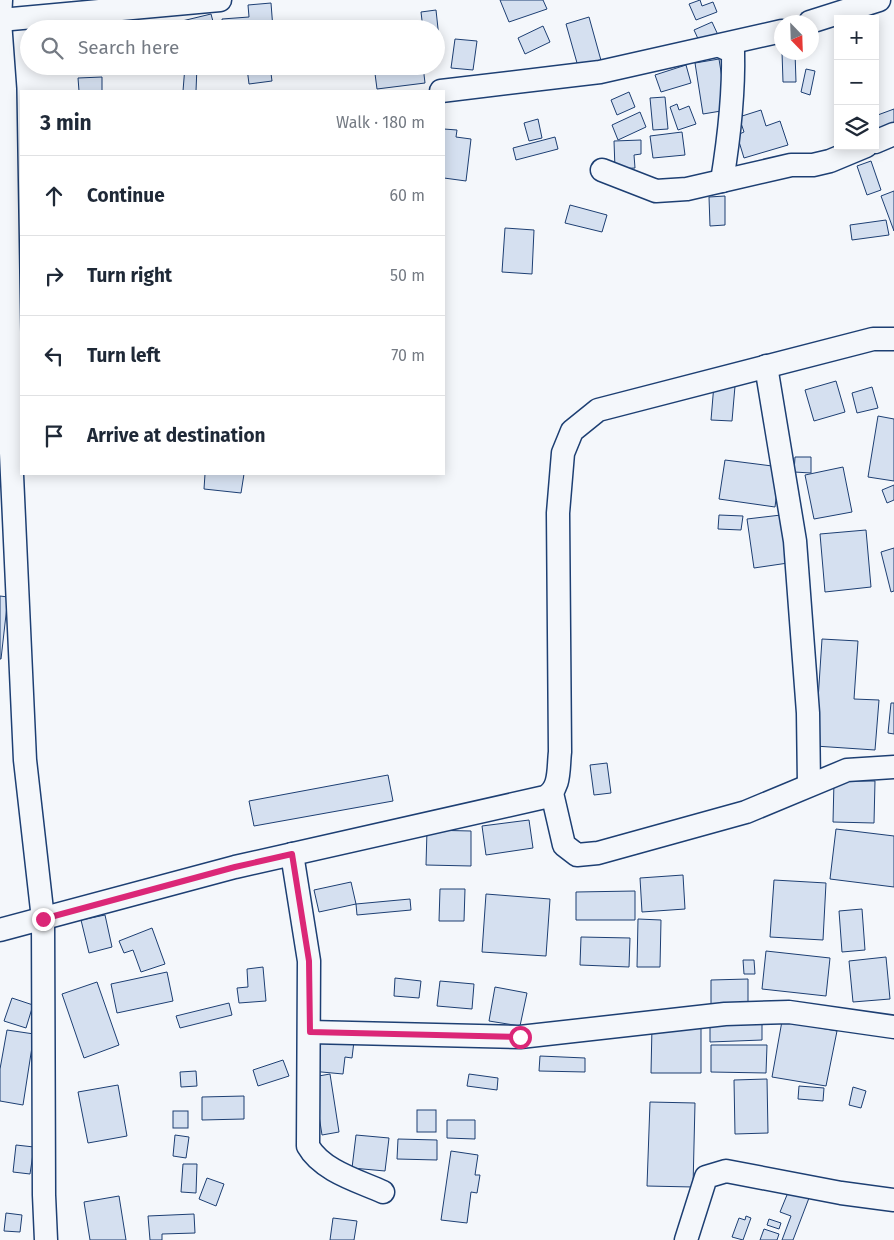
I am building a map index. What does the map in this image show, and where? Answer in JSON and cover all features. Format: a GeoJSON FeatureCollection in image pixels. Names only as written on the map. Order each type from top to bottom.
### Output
{"type":"FeatureCollection","features":[{"type":"Feature","properties":{"kind":"street"},"geometry":{"type":"LineString","coordinates":[[1,0],[0,20],[13,91],[6,446],[25,760],[43,919],[44,1195],[46,1240]]}},
{"type":"Feature","properties":{"kind":"street"},"geometry":{"type":"LineString","coordinates":[[0,20],[220,0]]}},
{"type":"Feature","properties":{"kind":"street"},"geometry":{"type":"LineString","coordinates":[[819,19],[879,0]]}},
{"type":"Feature","properties":{"kind":"street"},"geometry":{"type":"LineString","coordinates":[[445,90],[600,72],[774,34]]}},
{"type":"Feature","properties":{"kind":"street"},"geometry":{"type":"LineString","coordinates":[[720,46],[733,52],[734,73],[732,112],[722,181]]}},
{"type":"Feature","properties":{"kind":"street"},"geometry":{"type":"LineString","coordinates":[[879,140],[894,134]]}},
{"type":"Feature","properties":{"kind":"street"},"geometry":{"type":"LineString","coordinates":[[602,170],[656,191],[687,189],[791,166],[813,165],[830,161],[856,150]]}},
{"type":"Feature","properties":{"kind":"street"},"geometry":{"type":"LineString","coordinates":[[0,930],[235,867],[552,794],[556,788],[560,752],[558,513],[563,454],[572,431],[598,410],[873,339],[894,339]]}},
{"type":"Feature","properties":{"kind":"street"},"geometry":{"type":"LineString","coordinates":[[766,366],[794,541],[808,713],[809,786]]}},
{"type":"Feature","properties":{"kind":"street"},"geometry":{"type":"LineString","coordinates":[[552,794],[564,845],[577,855],[598,853],[746,812],[847,770],[894,767]]}},
{"type":"Feature","properties":{"kind":"street"},"geometry":{"type":"LineString","coordinates":[[292,854],[309,961],[308,1146],[313,1156],[328,1166],[384,1192]]}},
{"type":"Feature","properties":{"kind":"street"},"geometry":{"type":"LineString","coordinates":[[310,1032],[520,1037],[725,1014],[789,1012],[894,1026]]}},
{"type":"Feature","properties":{"kind":"street"},"geometry":{"type":"LineString","coordinates":[[686,1240],[706,1177],[716,1172],[726,1171],[841,1193],[894,1200]]}},
{"type":"Feature","properties":{"kind":"building"},"geometry":{"type":"Polygon","coordinates":[[[500,0],[543,0],[547,9],[509,22],[500,0]]]}},
{"type":"Feature","properties":{"kind":"building"},"geometry":{"type":"Polygon","coordinates":[[[700,0],[702,6],[713,2],[717,12],[696,20],[689,4],[700,0]]]}},
{"type":"Feature","properties":{"kind":"building"},"geometry":{"type":"Polygon","coordinates":[[[271,3],[272,20],[222,20],[249,17],[248,5],[271,3]]]}},
{"type":"Feature","properties":{"kind":"building"},"geometry":{"type":"Polygon","coordinates":[[[436,10],[437,20],[422,20],[421,12],[436,10]]]}},
{"type":"Feature","properties":{"kind":"building"},"geometry":{"type":"Polygon","coordinates":[[[211,14],[213,20],[186,20],[211,14]]]}},
{"type":"Feature","properties":{"kind":"building"},"geometry":{"type":"Polygon","coordinates":[[[589,17],[602,64],[579,70],[566,24],[589,17]]]}},
{"type":"Feature","properties":{"kind":"building"},"geometry":{"type":"Polygon","coordinates":[[[712,22],[718,35],[700,43],[694,30],[712,22]]]}},
{"type":"Feature","properties":{"kind":"building"},"geometry":{"type":"Polygon","coordinates":[[[543,26],[550,42],[525,54],[518,38],[543,26]]]}},
{"type":"Feature","properties":{"kind":"building"},"geometry":{"type":"Polygon","coordinates":[[[455,39],[477,41],[473,70],[451,68],[455,39]]]}},
{"type":"Feature","properties":{"kind":"building"},"geometry":{"type":"Polygon","coordinates":[[[719,59],[727,110],[703,114],[695,63],[719,59]]]}},
{"type":"Feature","properties":{"kind":"building"},"geometry":{"type":"Polygon","coordinates":[[[782,60],[795,60],[796,82],[783,82],[782,60]]]}},
{"type":"Feature","properties":{"kind":"building"},"geometry":{"type":"Polygon","coordinates":[[[686,65],[691,83],[661,92],[655,75],[686,65]]]}},
{"type":"Feature","properties":{"kind":"building"},"geometry":{"type":"Polygon","coordinates":[[[806,69],[815,71],[810,95],[801,92],[806,69]]]}},
{"type":"Feature","properties":{"kind":"building"},"geometry":{"type":"Polygon","coordinates":[[[184,75],[197,75],[196,90],[183,90],[184,75]]]}},
{"type":"Feature","properties":{"kind":"building"},"geometry":{"type":"Polygon","coordinates":[[[248,75],[271,75],[272,81],[249,84],[248,75]]]}},
{"type":"Feature","properties":{"kind":"building"},"geometry":{"type":"Polygon","coordinates":[[[375,75],[424,75],[425,83],[377,89],[375,75]]]}},
{"type":"Feature","properties":{"kind":"building"},"geometry":{"type":"Polygon","coordinates":[[[102,77],[102,90],[79,90],[78,78],[102,77]]]}},
{"type":"Feature","properties":{"kind":"building"},"geometry":{"type":"Polygon","coordinates":[[[629,92],[635,107],[617,115],[611,100],[629,92]]]}},
{"type":"Feature","properties":{"kind":"building"},"geometry":{"type":"Polygon","coordinates":[[[665,97],[668,129],[653,130],[650,98],[665,97]]]}},
{"type":"Feature","properties":{"kind":"building"},"geometry":{"type":"Polygon","coordinates":[[[677,104],[679,110],[689,106],[696,124],[678,130],[670,107],[677,104]]]}},
{"type":"Feature","properties":{"kind":"building"},"geometry":{"type":"Polygon","coordinates":[[[894,109],[894,126],[879,132],[879,115],[894,109]]]}},
{"type":"Feature","properties":{"kind":"building"},"geometry":{"type":"Polygon","coordinates":[[[761,110],[766,126],[780,121],[788,145],[744,158],[737,135],[744,132],[739,117],[761,110]]]}},
{"type":"Feature","properties":{"kind":"building"},"geometry":{"type":"Polygon","coordinates":[[[640,112],[646,127],[618,140],[612,125],[640,112]]]}},
{"type":"Feature","properties":{"kind":"building"},"geometry":{"type":"Polygon","coordinates":[[[538,119],[542,138],[529,141],[524,123],[538,119]]]}},
{"type":"Feature","properties":{"kind":"building"},"geometry":{"type":"Polygon","coordinates":[[[445,129],[457,130],[456,137],[471,139],[466,181],[445,178],[445,129]]]}},
{"type":"Feature","properties":{"kind":"building"},"geometry":{"type":"Polygon","coordinates":[[[682,132],[685,155],[653,158],[650,136],[682,132]]]}},
{"type":"Feature","properties":{"kind":"building"},"geometry":{"type":"Polygon","coordinates":[[[555,137],[558,149],[516,160],[513,148],[555,137]]]}},
{"type":"Feature","properties":{"kind":"building"},"geometry":{"type":"Polygon","coordinates":[[[641,140],[641,154],[634,155],[635,168],[615,169],[614,141],[641,140]]]}},
{"type":"Feature","properties":{"kind":"building"},"geometry":{"type":"Polygon","coordinates":[[[871,161],[881,190],[867,195],[857,166],[871,161]]]}},
{"type":"Feature","properties":{"kind":"building"},"geometry":{"type":"Polygon","coordinates":[[[894,191],[894,231],[881,196],[894,191]]]}},
{"type":"Feature","properties":{"kind":"building"},"geometry":{"type":"Polygon","coordinates":[[[725,196],[725,225],[710,226],[709,197],[725,196]]]}},
{"type":"Feature","properties":{"kind":"building"},"geometry":{"type":"Polygon","coordinates":[[[570,205],[607,215],[602,232],[565,223],[570,205]]]}},
{"type":"Feature","properties":{"kind":"building"},"geometry":{"type":"Polygon","coordinates":[[[886,220],[889,235],[852,240],[850,225],[886,220]]]}},
{"type":"Feature","properties":{"kind":"building"},"geometry":{"type":"Polygon","coordinates":[[[505,228],[534,230],[532,274],[502,272],[505,228]]]}},
{"type":"Feature","properties":{"kind":"building"},"geometry":{"type":"Polygon","coordinates":[[[836,381],[845,412],[814,421],[805,390],[836,381]]]}},
{"type":"Feature","properties":{"kind":"building"},"geometry":{"type":"Polygon","coordinates":[[[714,384],[735,386],[732,421],[711,420],[714,384]]]}},
{"type":"Feature","properties":{"kind":"building"},"geometry":{"type":"Polygon","coordinates":[[[872,387],[878,408],[857,413],[852,393],[872,387]]]}},
{"type":"Feature","properties":{"kind":"building"},"geometry":{"type":"Polygon","coordinates":[[[878,416],[894,419],[894,481],[868,477],[878,416]]]}},
{"type":"Feature","properties":{"kind":"building"},"geometry":{"type":"Polygon","coordinates":[[[795,457],[811,457],[811,473],[794,472],[795,457]]]}},
{"type":"Feature","properties":{"kind":"building"},"geometry":{"type":"Polygon","coordinates":[[[725,460],[780,467],[775,507],[719,499],[725,460]]]}},
{"type":"Feature","properties":{"kind":"building"},"geometry":{"type":"Polygon","coordinates":[[[843,467],[852,512],[814,519],[805,475],[843,467]]]}},
{"type":"Feature","properties":{"kind":"building"},"geometry":{"type":"Polygon","coordinates":[[[205,475],[244,475],[241,493],[204,489],[205,475]]]}},
{"type":"Feature","properties":{"kind":"building"},"geometry":{"type":"Polygon","coordinates":[[[894,485],[894,500],[887,503],[882,490],[894,485]]]}},
{"type":"Feature","properties":{"kind":"building"},"geometry":{"type":"Polygon","coordinates":[[[719,515],[743,516],[741,530],[718,529],[719,515]]]}},
{"type":"Feature","properties":{"kind":"building"},"geometry":{"type":"Polygon","coordinates":[[[781,515],[788,563],[754,568],[747,519],[781,515]]]}},
{"type":"Feature","properties":{"kind":"building"},"geometry":{"type":"Polygon","coordinates":[[[866,530],[871,587],[825,592],[820,534],[866,530]]]}},
{"type":"Feature","properties":{"kind":"building"},"geometry":{"type":"Polygon","coordinates":[[[894,548],[894,591],[891,592],[881,552],[894,548]]]}},
{"type":"Feature","properties":{"kind":"building"},"geometry":{"type":"Polygon","coordinates":[[[0,596],[8,597],[1,659],[0,659],[0,596]]]}},
{"type":"Feature","properties":{"kind":"building"},"geometry":{"type":"Polygon","coordinates":[[[822,639],[858,641],[854,699],[879,700],[875,750],[815,746],[822,639]]]}},
{"type":"Feature","properties":{"kind":"building"},"geometry":{"type":"Polygon","coordinates":[[[891,703],[894,703],[894,734],[888,733],[891,703]]]}},
{"type":"Feature","properties":{"kind":"building"},"geometry":{"type":"Polygon","coordinates":[[[607,763],[611,793],[594,795],[590,765],[607,763]]]}},
{"type":"Feature","properties":{"kind":"building"},"geometry":{"type":"Polygon","coordinates":[[[388,775],[393,801],[254,826],[249,801],[388,775]]]}},
{"type":"Feature","properties":{"kind":"building"},"geometry":{"type":"Polygon","coordinates":[[[834,781],[875,781],[874,823],[833,822],[834,781]]]}},
{"type":"Feature","properties":{"kind":"building"},"geometry":{"type":"Polygon","coordinates":[[[529,820],[533,848],[486,855],[482,826],[529,820]]]}},
{"type":"Feature","properties":{"kind":"building"},"geometry":{"type":"Polygon","coordinates":[[[836,829],[894,836],[894,887],[830,879],[836,829]]]}},
{"type":"Feature","properties":{"kind":"building"},"geometry":{"type":"Polygon","coordinates":[[[427,830],[471,831],[471,866],[426,865],[427,830]]]}},
{"type":"Feature","properties":{"kind":"building"},"geometry":{"type":"Polygon","coordinates":[[[683,875],[685,909],[642,912],[640,878],[683,875]]]}},
{"type":"Feature","properties":{"kind":"building"},"geometry":{"type":"Polygon","coordinates":[[[774,880],[826,883],[823,940],[770,937],[774,880]]]}},
{"type":"Feature","properties":{"kind":"building"},"geometry":{"type":"Polygon","coordinates":[[[351,882],[356,904],[319,912],[314,890],[351,882]]]}},
{"type":"Feature","properties":{"kind":"building"},"geometry":{"type":"Polygon","coordinates":[[[440,889],[465,889],[464,921],[439,921],[440,889]]]}},
{"type":"Feature","properties":{"kind":"building"},"geometry":{"type":"Polygon","coordinates":[[[635,891],[635,920],[576,920],[576,892],[635,891]]]}},
{"type":"Feature","properties":{"kind":"building"},"geometry":{"type":"Polygon","coordinates":[[[486,894],[550,899],[546,956],[482,952],[486,894]]]}},
{"type":"Feature","properties":{"kind":"building"},"geometry":{"type":"Polygon","coordinates":[[[410,899],[411,910],[357,915],[356,904],[410,899]]]}},
{"type":"Feature","properties":{"kind":"building"},"geometry":{"type":"Polygon","coordinates":[[[862,909],[865,950],[842,952],[839,911],[862,909]]]}},
{"type":"Feature","properties":{"kind":"building"},"geometry":{"type":"Polygon","coordinates":[[[105,915],[112,947],[89,953],[81,920],[105,915]]]}},
{"type":"Feature","properties":{"kind":"building"},"geometry":{"type":"Polygon","coordinates":[[[638,919],[661,920],[660,967],[637,967],[638,919]]]}},
{"type":"Feature","properties":{"kind":"building"},"geometry":{"type":"Polygon","coordinates":[[[152,928],[165,964],[141,972],[133,950],[124,953],[119,941],[152,928]]]}},
{"type":"Feature","properties":{"kind":"building"},"geometry":{"type":"Polygon","coordinates":[[[581,937],[630,938],[629,967],[580,965],[581,937]]]}},
{"type":"Feature","properties":{"kind":"building"},"geometry":{"type":"Polygon","coordinates":[[[766,951],[830,958],[826,996],[762,989],[766,951]]]}},
{"type":"Feature","properties":{"kind":"building"},"geometry":{"type":"Polygon","coordinates":[[[886,957],[890,999],[853,1002],[849,961],[886,957]]]}},
{"type":"Feature","properties":{"kind":"building"},"geometry":{"type":"Polygon","coordinates":[[[743,960],[754,960],[755,974],[744,974],[743,960]]]}},
{"type":"Feature","properties":{"kind":"building"},"geometry":{"type":"Polygon","coordinates":[[[263,967],[266,1001],[239,1003],[237,988],[248,987],[247,969],[263,967]]]}},
{"type":"Feature","properties":{"kind":"building"},"geometry":{"type":"Polygon","coordinates":[[[167,972],[173,1001],[117,1013],[111,984],[167,972]]]}},
{"type":"Feature","properties":{"kind":"building"},"geometry":{"type":"Polygon","coordinates":[[[395,978],[421,981],[419,998],[394,996],[395,978]]]}},
{"type":"Feature","properties":{"kind":"building"},"geometry":{"type":"Polygon","coordinates":[[[748,979],[748,1008],[711,1008],[711,980],[748,979]]]}},
{"type":"Feature","properties":{"kind":"building"},"geometry":{"type":"Polygon","coordinates":[[[440,981],[474,984],[472,1009],[437,1006],[440,981]]]}},
{"type":"Feature","properties":{"kind":"building"},"geometry":{"type":"Polygon","coordinates":[[[97,982],[119,1045],[84,1058],[62,994],[97,982]]]}},
{"type":"Feature","properties":{"kind":"building"},"geometry":{"type":"Polygon","coordinates":[[[495,987],[527,993],[520,1026],[489,1021],[495,987]]]}},
{"type":"Feature","properties":{"kind":"building"},"geometry":{"type":"Polygon","coordinates":[[[12,998],[33,1005],[26,1028],[4,1021],[12,998]]]}},
{"type":"Feature","properties":{"kind":"building"},"geometry":{"type":"Polygon","coordinates":[[[229,1003],[232,1015],[180,1028],[176,1016],[229,1003]]]}},
{"type":"Feature","properties":{"kind":"building"},"geometry":{"type":"Polygon","coordinates":[[[762,1021],[762,1040],[710,1042],[710,1022],[762,1021]]]}},
{"type":"Feature","properties":{"kind":"building"},"geometry":{"type":"Polygon","coordinates":[[[782,1021],[837,1031],[826,1086],[772,1077],[782,1021]]]}},
{"type":"Feature","properties":{"kind":"building"},"geometry":{"type":"Polygon","coordinates":[[[652,1026],[701,1027],[701,1073],[651,1073],[652,1026]]]}},
{"type":"Feature","properties":{"kind":"building"},"geometry":{"type":"Polygon","coordinates":[[[7,1030],[34,1034],[23,1105],[0,1101],[0,1069],[7,1030]]]}},
{"type":"Feature","properties":{"kind":"building"},"geometry":{"type":"Polygon","coordinates":[[[315,1037],[354,1041],[352,1058],[345,1057],[343,1074],[311,1071],[315,1037]]]}},
{"type":"Feature","properties":{"kind":"building"},"geometry":{"type":"Polygon","coordinates":[[[711,1045],[767,1045],[766,1073],[711,1072],[711,1045]]]}},
{"type":"Feature","properties":{"kind":"building"},"geometry":{"type":"Polygon","coordinates":[[[540,1056],[585,1058],[585,1072],[539,1071],[540,1056]]]}},
{"type":"Feature","properties":{"kind":"building"},"geometry":{"type":"Polygon","coordinates":[[[283,1060],[289,1076],[258,1086],[253,1070],[283,1060]]]}},
{"type":"Feature","properties":{"kind":"building"},"geometry":{"type":"Polygon","coordinates":[[[196,1071],[197,1086],[181,1087],[180,1072],[196,1071]]]}},
{"type":"Feature","properties":{"kind":"building"},"geometry":{"type":"Polygon","coordinates":[[[330,1074],[339,1132],[322,1135],[313,1077],[330,1074]]]}},
{"type":"Feature","properties":{"kind":"building"},"geometry":{"type":"Polygon","coordinates":[[[469,1074],[498,1078],[497,1090],[467,1086],[469,1074]]]}},
{"type":"Feature","properties":{"kind":"building"},"geometry":{"type":"Polygon","coordinates":[[[767,1079],[768,1133],[735,1134],[734,1080],[767,1079]]]}},
{"type":"Feature","properties":{"kind":"building"},"geometry":{"type":"Polygon","coordinates":[[[118,1085],[127,1136],[88,1143],[78,1092],[118,1085]]]}},
{"type":"Feature","properties":{"kind":"building"},"geometry":{"type":"Polygon","coordinates":[[[799,1086],[824,1088],[823,1101],[798,1099],[799,1086]]]}},
{"type":"Feature","properties":{"kind":"building"},"geometry":{"type":"Polygon","coordinates":[[[853,1087],[866,1091],[861,1108],[849,1105],[853,1087]]]}},
{"type":"Feature","properties":{"kind":"building"},"geometry":{"type":"Polygon","coordinates":[[[244,1096],[244,1119],[202,1120],[202,1097],[244,1096]]]}},
{"type":"Feature","properties":{"kind":"building"},"geometry":{"type":"Polygon","coordinates":[[[650,1102],[695,1103],[693,1187],[647,1186],[650,1102]]]}},
{"type":"Feature","properties":{"kind":"building"},"geometry":{"type":"Polygon","coordinates":[[[417,1110],[436,1110],[436,1132],[417,1132],[417,1110]]]}},
{"type":"Feature","properties":{"kind":"building"},"geometry":{"type":"Polygon","coordinates":[[[173,1111],[188,1111],[188,1128],[173,1128],[173,1111]]]}},
{"type":"Feature","properties":{"kind":"building"},"geometry":{"type":"Polygon","coordinates":[[[447,1120],[475,1120],[475,1139],[447,1138],[447,1120]]]}},
{"type":"Feature","properties":{"kind":"building"},"geometry":{"type":"Polygon","coordinates":[[[175,1135],[189,1137],[186,1158],[173,1156],[175,1135]]]}},
{"type":"Feature","properties":{"kind":"building"},"geometry":{"type":"Polygon","coordinates":[[[356,1135],[389,1138],[385,1171],[352,1168],[356,1135]]]}},
{"type":"Feature","properties":{"kind":"building"},"geometry":{"type":"Polygon","coordinates":[[[398,1139],[437,1140],[437,1160],[397,1159],[398,1139]]]}},
{"type":"Feature","properties":{"kind":"building"},"geometry":{"type":"Polygon","coordinates":[[[16,1145],[34,1147],[30,1174],[13,1172],[16,1145]]]}},
{"type":"Feature","properties":{"kind":"building"},"geometry":{"type":"Polygon","coordinates":[[[451,1151],[478,1155],[475,1175],[480,1175],[477,1193],[471,1192],[467,1223],[441,1220],[451,1151]]]}},
{"type":"Feature","properties":{"kind":"building"},"geometry":{"type":"Polygon","coordinates":[[[183,1164],[197,1164],[196,1193],[181,1192],[183,1164]]]}},
{"type":"Feature","properties":{"kind":"building"},"geometry":{"type":"Polygon","coordinates":[[[207,1178],[224,1184],[216,1206],[199,1199],[207,1178]]]}},
{"type":"Feature","properties":{"kind":"building"},"geometry":{"type":"Polygon","coordinates":[[[789,1190],[809,1198],[793,1240],[782,1240],[791,1216],[780,1212],[789,1190]]]}},
{"type":"Feature","properties":{"kind":"building"},"geometry":{"type":"Polygon","coordinates":[[[119,1196],[126,1240],[90,1240],[84,1202],[119,1196]]]}},
{"type":"Feature","properties":{"kind":"building"},"geometry":{"type":"Polygon","coordinates":[[[6,1213],[22,1215],[20,1232],[4,1231],[6,1213]]]}},
{"type":"Feature","properties":{"kind":"building"},"geometry":{"type":"Polygon","coordinates":[[[194,1214],[195,1233],[162,1234],[162,1240],[150,1240],[148,1216],[194,1214]]]}},
{"type":"Feature","properties":{"kind":"building"},"geometry":{"type":"Polygon","coordinates":[[[746,1216],[751,1218],[743,1240],[732,1237],[739,1218],[745,1220],[746,1216]]]}},
{"type":"Feature","properties":{"kind":"building"},"geometry":{"type":"Polygon","coordinates":[[[333,1218],[357,1221],[354,1240],[330,1240],[333,1218]]]}},
{"type":"Feature","properties":{"kind":"building"},"geometry":{"type":"Polygon","coordinates":[[[769,1219],[781,1223],[779,1229],[767,1225],[769,1219]]]}},
{"type":"Feature","properties":{"kind":"building"},"geometry":{"type":"Polygon","coordinates":[[[764,1229],[779,1234],[777,1240],[760,1240],[764,1229]]]}},
{"type":"Feature","properties":{"kind":"route"},"geometry":{"type":"LineString","coordinates":[[43,919],[235,867],[292,854],[309,961],[310,1032],[520,1037]]}}]}
